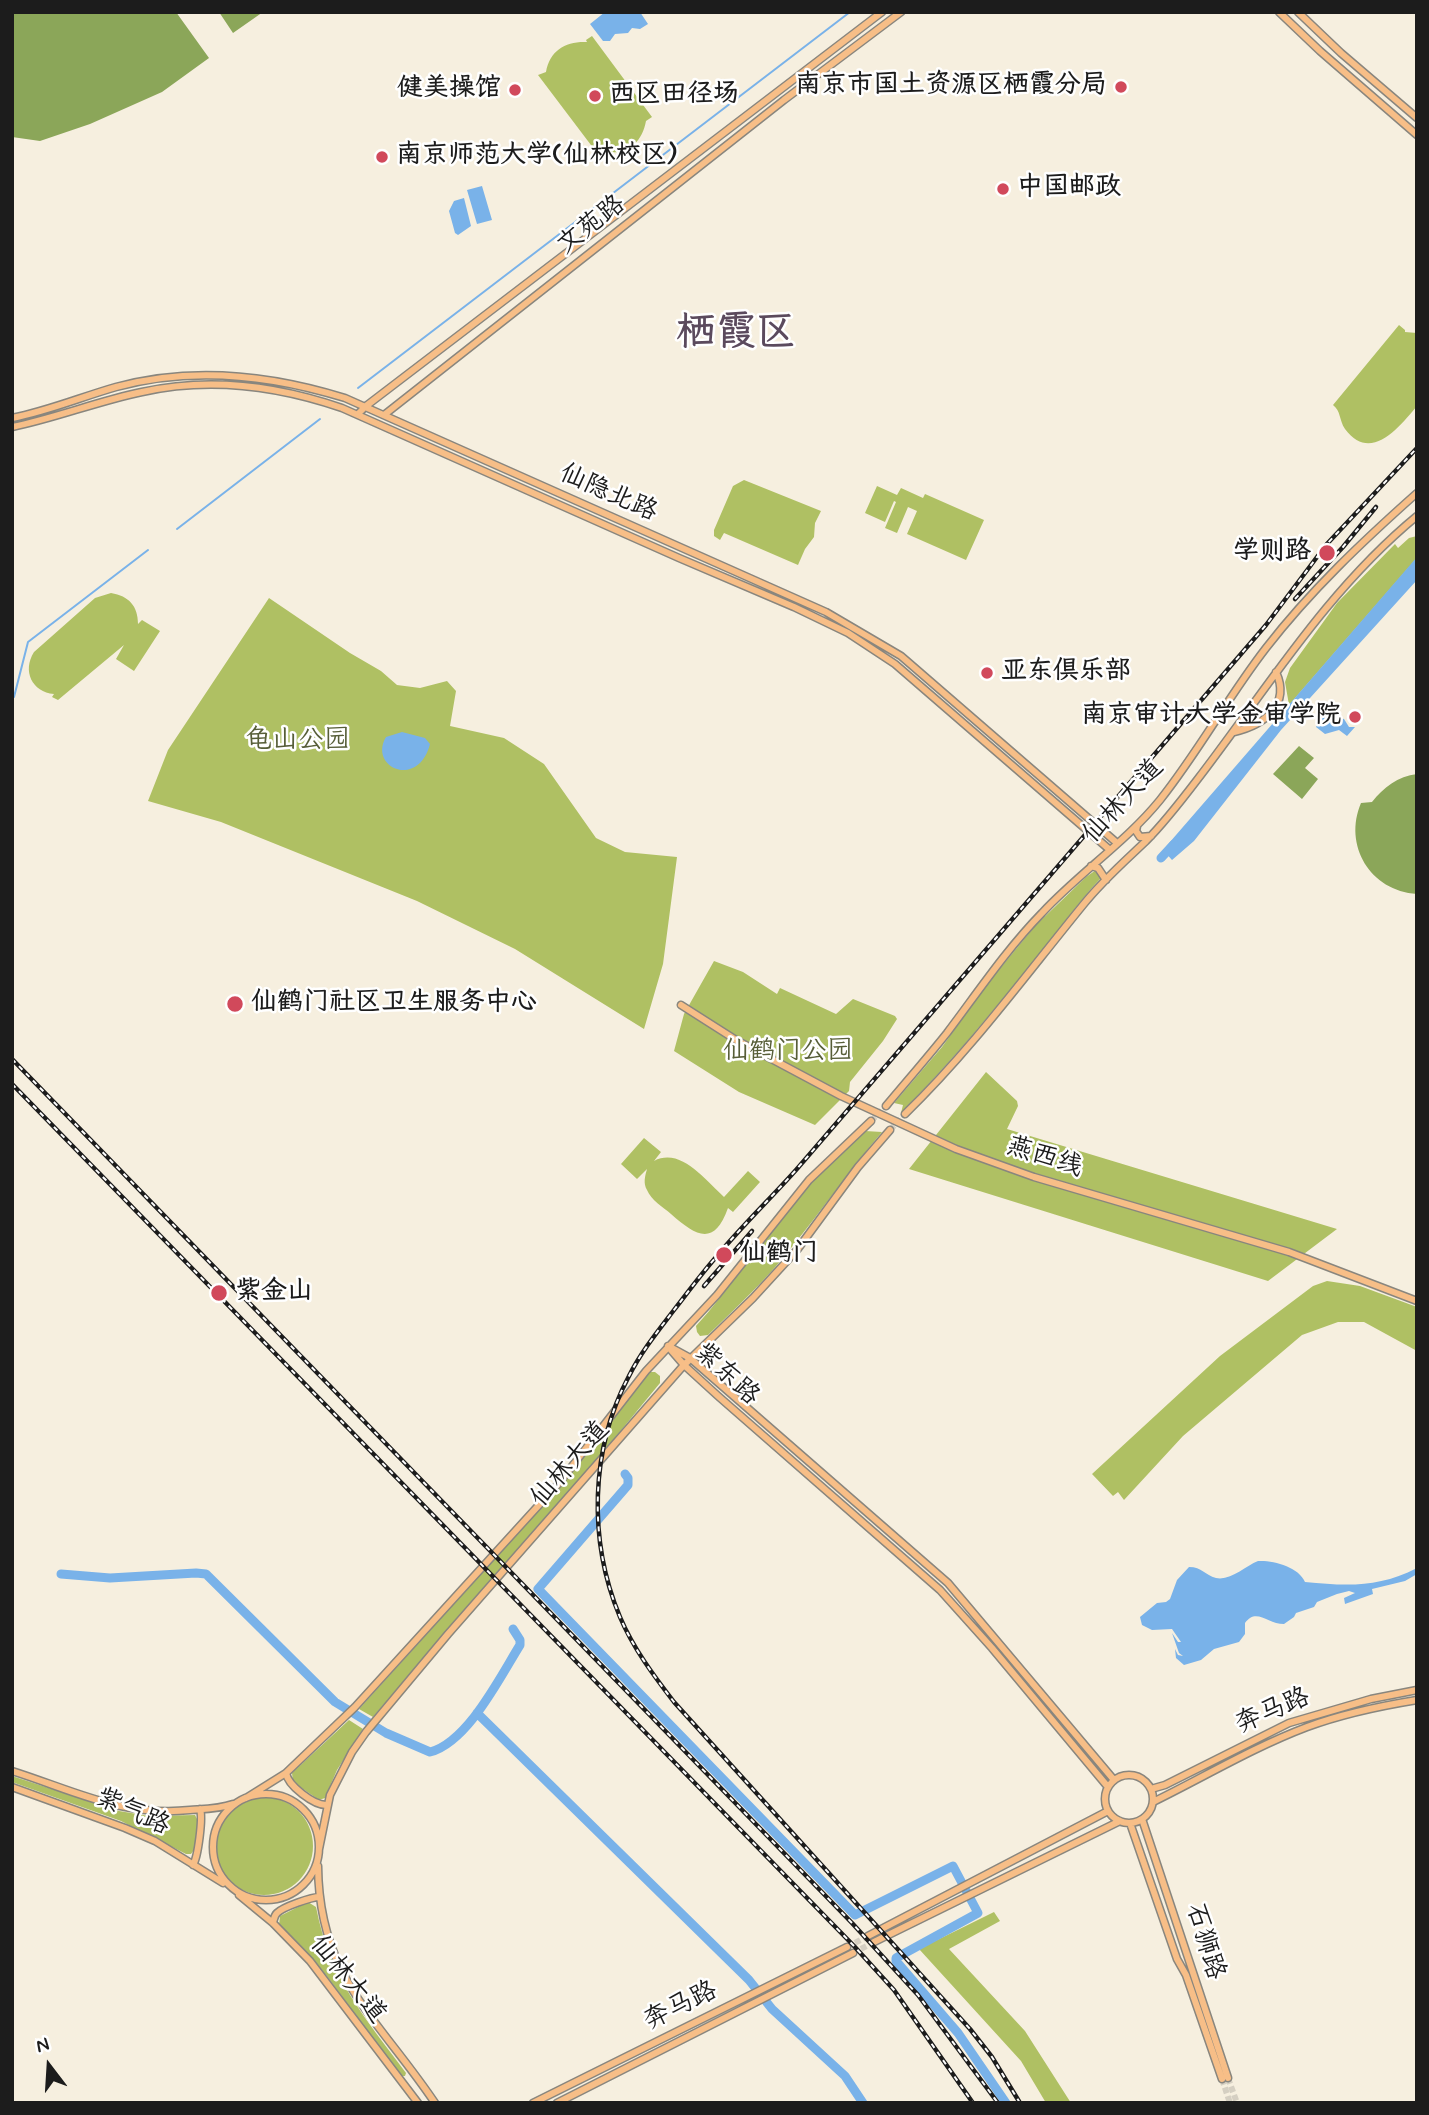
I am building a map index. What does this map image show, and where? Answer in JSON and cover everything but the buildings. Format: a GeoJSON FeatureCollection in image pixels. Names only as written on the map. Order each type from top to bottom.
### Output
{"type":"FeatureCollection","features":[{"type":"Feature","properties":{"kind":"main road","name":"文苑路"},"geometry":{"type":"LineString","coordinates":[[358,414],[882,12]]}},
{"type":"Feature","properties":{"kind":"main road","name":"文苑路"},"geometry":{"type":"LineString","coordinates":[[376,422],[783,100],[901,12]]}},
{"type":"Feature","properties":{"kind":"main road"},"geometry":{"type":"LineString","coordinates":[[1279,12],[1417,135]]}},
{"type":"Feature","properties":{"kind":"main road"},"geometry":{"type":"LineString","coordinates":[[1298,12],[1417,118]]}},
{"type":"Feature","properties":{"kind":"main road","name":"仙隐北路"},"geometry":{"type":"LineString","coordinates":[[12,418],[125,385],[153,379],[192,376],[254,377],[284,382],[316,389],[366,406],[852,625],[901,656],[1117,843]]}},
{"type":"Feature","properties":{"kind":"main road","name":"仙隐北路"},"geometry":{"type":"LineString","coordinates":[[12,427],[141,392],[226,384],[254,386],[315,398],[358,414],[848,633],[895,664],[1110,850]]}},
{"type":"Feature","properties":{"kind":"main road","name":"仙林大道"},"geometry":{"type":"LineString","coordinates":[[886,1106],[947,1032],[1009,949],[1041,913],[1138,824],[1161,798],[1265,649],[1339,564],[1417,492]]}},
{"type":"Feature","properties":{"kind":"main road","name":"仙林大道"},"geometry":{"type":"LineString","coordinates":[[905,1114],[969,1047],[1084,904],[1179,804],[1276,671],[1331,602],[1388,540],[1417,516]]}},
{"type":"Feature","properties":{"kind":"main road"},"geometry":{"type":"LineString","coordinates":[[1378,528],[1384,529],[1388,540]]}},
{"type":"Feature","properties":{"kind":"main road"},"geometry":{"type":"LineString","coordinates":[[1234,732],[1260,723],[1280,701],[1282,683],[1276,671]]}},
{"type":"Feature","properties":{"kind":"main road"},"geometry":{"type":"LineString","coordinates":[[1138,824],[1138,835],[1144,838],[1150,836]]}},
{"type":"Feature","properties":{"kind":"main road"},"geometry":{"type":"LineString","coordinates":[[1091,866],[1103,873],[1106,880]]}},
{"type":"Feature","properties":{"kind":"main road","name":"燕西线"},"geometry":{"type":"LineString","coordinates":[[681,1004],[736,1040],[841,1096],[956,1149],[1034,1177],[1289,1252],[1417,1301]]}},
{"type":"Feature","properties":{"kind":"main road","name":"仙林大道"},"geometry":{"type":"LineString","coordinates":[[246,1798],[286,1773],[345,1718],[559,1483],[593,1441],[611,1413],[668,1346],[717,1295],[809,1180],[871,1121]]}},
{"type":"Feature","properties":{"kind":"main road","name":"仙林大道"},"geometry":{"type":"LineString","coordinates":[[319,1849],[326,1804],[338,1776],[377,1718],[484,1591],[684,1365],[788,1260],[858,1167],[890,1130]]}},
{"type":"Feature","properties":{"kind":"main road","name":"紫东路"},"geometry":{"type":"LineString","coordinates":[[668,1346],[691,1358],[948,1583],[1114,1780]]}},
{"type":"Feature","properties":{"kind":"main road","name":"紫东路"},"geometry":{"type":"LineString","coordinates":[[668,1346],[684,1365],[940,1590],[1108,1787]]}},
{"type":"Feature","properties":{"kind":"main road","name":"奔马路"},"geometry":{"type":"LineString","coordinates":[[1151,1789],[1165,1785],[1289,1723],[1371,1699],[1417,1690]]}},
{"type":"Feature","properties":{"kind":"main road","name":"奔马路"},"geometry":{"type":"LineString","coordinates":[[1153,1802],[1309,1727],[1367,1710],[1417,1700]]}},
{"type":"Feature","properties":{"kind":"main road","name":"紫气路"},"geometry":{"type":"LineString","coordinates":[[12,1771],[121,1807],[165,1813],[220,1809],[238,1802]]}},
{"type":"Feature","properties":{"kind":"main road"},"geometry":{"type":"LineString","coordinates":[[286,1773],[290,1783],[317,1803],[326,1804]]}},
{"type":"Feature","properties":{"kind":"main road"},"geometry":{"type":"LineString","coordinates":[[1122,1776],[1138,1777],[1151,1789],[1151,1809],[1142,1819],[1130,1823],[1120,1821],[1108,1811],[1105,1802],[1108,1787],[1114,1780],[1122,1776]]}},
{"type":"Feature","properties":{"kind":"main road","name":"紫气路"},"geometry":{"type":"LineString","coordinates":[[12,1787],[155,1841],[233,1889]]}},
{"type":"Feature","properties":{"kind":"main road"},"geometry":{"type":"LineString","coordinates":[[271,1794],[283,1797],[297,1804],[313,1822],[317,1833],[318,1857],[307,1882],[284,1898],[256,1900],[233,1889],[216,1865],[213,1845],[219,1823],[228,1810],[246,1798],[271,1794]]}},
{"type":"Feature","properties":{"kind":"main road"},"geometry":{"type":"LineString","coordinates":[[193,1865],[197,1859],[203,1820],[200,1810]]}},
{"type":"Feature","properties":{"kind":"main road"},"geometry":{"type":"LineString","coordinates":[[868,1936],[1108,1811]]}},
{"type":"Feature","properties":{"kind":"main road","name":"石狮路"},"geometry":{"type":"LineString","coordinates":[[1130,1823],[1177,1959],[1186,1975],[1225,2078],[1142,1819]]}},
{"type":"Feature","properties":{"kind":"main road"},"geometry":{"type":"LineString","coordinates":[[874,1942],[1120,1821]]}},
{"type":"Feature","properties":{"kind":"main road","name":"仙林大道"},"geometry":{"type":"LineString","coordinates":[[318,1857],[320,1897],[327,1933],[344,1977],[435,2103]]}},
{"type":"Feature","properties":{"kind":"main road","name":"仙林大道"},"geometry":{"type":"LineString","coordinates":[[233,1889],[273,1923],[310,1961],[418,2103]]}},
{"type":"Feature","properties":{"kind":"main road"},"geometry":{"type":"LineString","coordinates":[[273,1923],[274,1915],[279,1911],[307,1899],[320,1897]]}},
{"type":"Feature","properties":{"kind":"main road","name":"奔马路"},"geometry":{"type":"LineString","coordinates":[[533,2103],[847,1947]]}},
{"type":"Feature","properties":{"kind":"main road","name":"奔马路"},"geometry":{"type":"LineString","coordinates":[[557,2103],[853,1953]]}},
{"type":"Feature","properties":{"kind":"green space"},"geometry":{"type":"Polygon","coordinates":[[[12,12],[176,12],[209,58],[162,92],[90,124],[40,141],[12,137],[12,12]]]}},
{"type":"Feature","properties":{"kind":"green space"},"geometry":{"type":"Polygon","coordinates":[[[219,12],[263,12],[233,33],[219,12]]]}},
{"type":"Feature","properties":{"kind":"green space","name":"西区田径场"},"geometry":{"type":"Polygon","coordinates":[[[592,36],[652,117],[646,121],[641,136],[632,146],[620,152],[605,152],[600,157],[538,75],[546,72],[551,58],[560,48],[572,43],[587,42],[592,36]]]}},
{"type":"Feature","properties":{"kind":"green space"},"geometry":{"type":"Polygon","coordinates":[[[1399,325],[1405,332],[1417,333],[1417,406],[1394,431],[1375,442],[1365,443],[1355,439],[1345,429],[1333,405],[1399,325]]]}},
{"type":"Feature","properties":{"kind":"green space"},"geometry":{"type":"Polygon","coordinates":[[[744,480],[821,511],[815,523],[814,537],[798,565],[724,533],[720,540],[714,536],[714,530],[733,486],[744,480]]]}},
{"type":"Feature","properties":{"kind":"green space"},"geometry":{"type":"Polygon","coordinates":[[[877,486],[897,495],[901,488],[923,498],[925,494],[984,520],[966,560],[907,534],[917,511],[908,507],[897,533],[885,528],[896,502],[894,501],[885,522],[865,513],[877,486]]]}},
{"type":"Feature","properties":{"kind":"green space"},"geometry":{"type":"Polygon","coordinates":[[[1417,536],[1417,558],[1289,705],[1285,682],[1290,668],[1337,603],[1395,544],[1398,548],[1409,538],[1417,536]]]}},
{"type":"Feature","properties":{"kind":"green space"},"geometry":{"type":"Polygon","coordinates":[[[111,593],[131,603],[138,624],[142,620],[160,631],[134,671],[116,659],[124,645],[58,700],[52,697],[54,694],[40,689],[31,679],[29,666],[34,652],[95,598],[111,593]]]}},
{"type":"Feature","properties":{"kind":"green space","name":"龟山公园"},"geometry":{"type":"Polygon","coordinates":[[[269,598],[381,671],[397,685],[420,688],[447,681],[456,691],[450,726],[504,738],[544,764],[596,838],[625,852],[677,857],[663,964],[644,1029],[515,949],[417,901],[221,822],[148,801],[168,750],[269,598]]]}},
{"type":"Feature","properties":{"kind":"green space"},"geometry":{"type":"Polygon","coordinates":[[[1299,746],[1314,758],[1305,768],[1318,779],[1302,799],[1273,774],[1299,746]]]}},
{"type":"Feature","properties":{"kind":"green space"},"geometry":{"type":"Polygon","coordinates":[[[1417,774],[1417,894],[1400,891],[1374,875],[1358,849],[1356,819],[1361,803],[1372,802],[1392,784],[1417,774]]]}},
{"type":"Feature","properties":{"kind":"green space"},"geometry":{"type":"Polygon","coordinates":[[[1096,870],[1101,878],[987,1018],[901,1113],[903,1105],[894,1103],[942,1047],[988,983],[1035,926],[1096,870]]]}},
{"type":"Feature","properties":{"kind":"green space","name":"仙鹤门公园"},"geometry":{"type":"Polygon","coordinates":[[[714,961],[743,972],[777,994],[780,988],[836,1014],[853,999],[897,1019],[850,1082],[849,1091],[815,1125],[739,1092],[674,1051],[684,1014],[714,961]]]}},
{"type":"Feature","properties":{"kind":"green space"},"geometry":{"type":"Polygon","coordinates":[[[986,1072],[1017,1101],[1018,1106],[1007,1129],[1337,1229],[1268,1281],[909,1169],[986,1072]]]}},
{"type":"Feature","properties":{"kind":"green space"},"geometry":{"type":"Polygon","coordinates":[[[865,1131],[882,1132],[772,1271],[708,1335],[700,1336],[696,1326],[782,1215],[865,1131]]]}},
{"type":"Feature","properties":{"kind":"green space"},"geometry":{"type":"Polygon","coordinates":[[[644,1138],[661,1152],[654,1161],[674,1158],[683,1162],[701,1174],[724,1197],[748,1171],[760,1182],[733,1212],[728,1208],[717,1228],[710,1233],[696,1232],[651,1197],[645,1185],[647,1169],[637,1179],[621,1164],[644,1138]]]}},
{"type":"Feature","properties":{"kind":"green space"},"geometry":{"type":"Polygon","coordinates":[[[1327,1281],[1360,1286],[1417,1307],[1417,1351],[1364,1322],[1338,1322],[1302,1335],[1183,1436],[1124,1500],[1118,1492],[1113,1496],[1092,1474],[1220,1356],[1313,1286],[1327,1281]]]}},
{"type":"Feature","properties":{"kind":"green space"},"geometry":{"type":"Polygon","coordinates":[[[649,1372],[660,1376],[660,1383],[577,1484],[373,1717],[359,1709],[545,1503],[649,1372]]]}},
{"type":"Feature","properties":{"kind":"green space"},"geometry":{"type":"Polygon","coordinates":[[[349,1720],[363,1729],[337,1770],[325,1798],[319,1800],[293,1782],[292,1773],[349,1720]]]}},
{"type":"Feature","properties":{"kind":"green space"},"geometry":{"type":"Polygon","coordinates":[[[12,1776],[119,1811],[149,1816],[195,1815],[199,1823],[194,1850],[191,1854],[186,1854],[121,1821],[12,1782],[12,1776]]]}},
{"type":"Feature","properties":{"kind":"green space"},"geometry":{"type":"Polygon","coordinates":[[[264,1797],[283,1801],[298,1812],[309,1827],[313,1846],[309,1865],[298,1880],[283,1891],[264,1895],[245,1891],[230,1880],[219,1865],[215,1846],[219,1827],[230,1812],[245,1801],[264,1797]]]}},
{"type":"Feature","properties":{"kind":"green space"},"geometry":{"type":"Polygon","coordinates":[[[308,1902],[316,1907],[330,1955],[350,1996],[406,2073],[405,2076],[401,2076],[326,1975],[279,1925],[280,1916],[308,1902]]]}},
{"type":"Feature","properties":{"kind":"green space"},"geometry":{"type":"Polygon","coordinates":[[[994,1912],[1000,1921],[949,1949],[1025,2031],[1071,2103],[1046,2103],[1021,2061],[919,1949],[994,1912]]]}},
{"type":"Feature","properties":{"kind":"water"},"geometry":{"type":"Polygon","coordinates":[[[605,12],[640,12],[648,24],[640,29],[632,28],[628,33],[615,34],[610,41],[603,41],[590,24],[605,12]]]}},
{"type":"Feature","properties":{"kind":"water"},"geometry":{"type":"Polygon","coordinates":[[[482,186],[492,220],[477,224],[467,190],[482,186]]]}},
{"type":"Feature","properties":{"kind":"water"},"geometry":{"type":"Polygon","coordinates":[[[464,198],[471,226],[458,235],[455,233],[449,211],[454,201],[464,198]]]}},
{"type":"Feature","properties":{"kind":"water"},"geometry":{"type":"Polygon","coordinates":[[[1417,557],[1417,580],[1281,730],[1194,841],[1172,860],[1163,850],[1417,557]]]}},
{"type":"Feature","properties":{"kind":"water"},"geometry":{"type":"Polygon","coordinates":[[[1327,711],[1344,719],[1349,727],[1355,727],[1347,736],[1339,730],[1325,734],[1316,727],[1327,711]]]}},
{"type":"Feature","properties":{"kind":"water"},"geometry":{"type":"Polygon","coordinates":[[[402,732],[425,738],[430,744],[424,758],[416,767],[406,770],[389,765],[382,748],[386,737],[402,732]]]}},
{"type":"Feature","properties":{"kind":"water"},"geometry":{"type":"Polygon","coordinates":[[[1258,1561],[1285,1566],[1297,1572],[1305,1582],[1349,1585],[1389,1579],[1417,1568],[1417,1574],[1405,1581],[1372,1589],[1373,1594],[1345,1604],[1344,1598],[1355,1593],[1349,1591],[1337,1594],[1317,1602],[1314,1607],[1296,1613],[1284,1624],[1253,1616],[1245,1623],[1245,1634],[1239,1642],[1214,1649],[1201,1660],[1184,1665],[1176,1658],[1175,1649],[1178,1655],[1183,1656],[1179,1653],[1172,1633],[1178,1642],[1181,1642],[1172,1629],[1152,1630],[1142,1625],[1140,1617],[1157,1603],[1170,1599],[1177,1580],[1189,1567],[1222,1578],[1258,1561]]]}},
{"type":"Feature","properties":{"kind":"waterway"},"geometry":{"type":"LineString","coordinates":[[358,388],[850,12]]}},
{"type":"Feature","properties":{"kind":"waterway"},"geometry":{"type":"LineString","coordinates":[[177,529],[320,419]]}},
{"type":"Feature","properties":{"kind":"waterway"},"geometry":{"type":"LineString","coordinates":[[14,697],[28,642],[148,550]]}},
{"type":"Feature","properties":{"kind":"waterway"},"geometry":{"type":"LineString","coordinates":[[1161,858],[1174,844]]}},
{"type":"Feature","properties":{"kind":"waterway"},"geometry":{"type":"LineString","coordinates":[[625,1474],[628,1485],[538,1589],[855,1915],[953,1866],[978,1913],[896,1958],[896,1961],[958,2033],[1006,2103]]}},
{"type":"Feature","properties":{"kind":"waterway"},"geometry":{"type":"LineString","coordinates":[[61,1574],[110,1578],[206,1574],[335,1702],[386,1733],[430,1752],[457,1736],[482,1707],[520,1645],[513,1629]]}},
{"type":"Feature","properties":{"kind":"waterway"},"geometry":{"type":"LineString","coordinates":[[477,1713],[749,1980],[772,2009],[845,2076],[863,2103]]}},
{"type":"Feature","properties":{"kind":"tunnel"},"geometry":{"type":"LineString","coordinates":[[871,1121],[886,1106]]}},
{"type":"Feature","properties":{"kind":"tunnel"},"geometry":{"type":"LineString","coordinates":[[890,1130],[905,1114]]}},
{"type":"Feature","properties":{"kind":"tunnel"},"geometry":{"type":"LineString","coordinates":[[847,1947],[868,1936]]}},
{"type":"Feature","properties":{"kind":"tunnel"},"geometry":{"type":"LineString","coordinates":[[853,1953],[874,1942]]}},
{"type":"Feature","properties":{"kind":"tunnel"},"geometry":{"type":"LineString","coordinates":[[1228,2078],[1237,2103]]}},
{"type":"Feature","properties":{"kind":"tunnel"},"geometry":{"type":"LineString","coordinates":[[1222,2079],[1230,2103]]}},
{"type":"Feature","properties":{"kind":"railway"},"geometry":{"type":"LineString","coordinates":[[1020,2103],[992,2057],[970,2029],[674,1702],[638,1651],[620,1617],[602,1558],[598,1495],[607,1434],[616,1404],[639,1359],[706,1269],[796,1170],[1266,625],[1326,545],[1417,448]]}},
{"type":"Feature","properties":{"kind":"railway"},"geometry":{"type":"LineString","coordinates":[[1295,599],[1376,507]]}},
{"type":"Feature","properties":{"kind":"railway"},"geometry":{"type":"LineString","coordinates":[[12,1059],[852,1923],[918,1995],[998,2103]]}},
{"type":"Feature","properties":{"kind":"railway"},"geometry":{"type":"LineString","coordinates":[[12,1084],[854,1946],[894,1990],[973,2103]]}},
{"type":"Feature","properties":{"kind":"railway"},"geometry":{"type":"LineString","coordinates":[[704,1286],[752,1231]]}},
{"type":"Feature","properties":{"kind":"place","name":"南京市国土资源区栖霞分局"},"geometry":{"type":"Point","coordinates":[1121,87]}},
{"type":"Feature","properties":{"kind":"place","name":"健美操馆"},"geometry":{"type":"Point","coordinates":[515,90]}},
{"type":"Feature","properties":{"kind":"place","name":"西区田径场"},"geometry":{"type":"Point","coordinates":[595,96]}},
{"type":"Feature","properties":{"kind":"place","name":"南京师范大学(仙林校区)"},"geometry":{"type":"Point","coordinates":[382,157]}},
{"type":"Feature","properties":{"kind":"place","name":"中国邮政"},"geometry":{"type":"Point","coordinates":[1003,189]}},
{"type":"Feature","properties":{"kind":"place","name":"学则路"},"geometry":{"type":"Point","coordinates":[1327,553]}},
{"type":"Feature","properties":{"kind":"place","name":"亚东俱乐部"},"geometry":{"type":"Point","coordinates":[987,673]}},
{"type":"Feature","properties":{"kind":"place","name":"南京审计大学金审学院"},"geometry":{"type":"Point","coordinates":[1355,717]}},
{"type":"Feature","properties":{"kind":"place","name":"仙鹤门社区卫生服务中心"},"geometry":{"type":"Point","coordinates":[235,1004]}},
{"type":"Feature","properties":{"kind":"place","name":"仙鹤门"},"geometry":{"type":"Point","coordinates":[724,1255]}},
{"type":"Feature","properties":{"kind":"place","name":"紫金山"},"geometry":{"type":"Point","coordinates":[219,1293]}},
{"type":"Feature","properties":{"kind":"district","name":"栖霞区"},"geometry":{"type":"Point","coordinates":[736,336]}}]}
